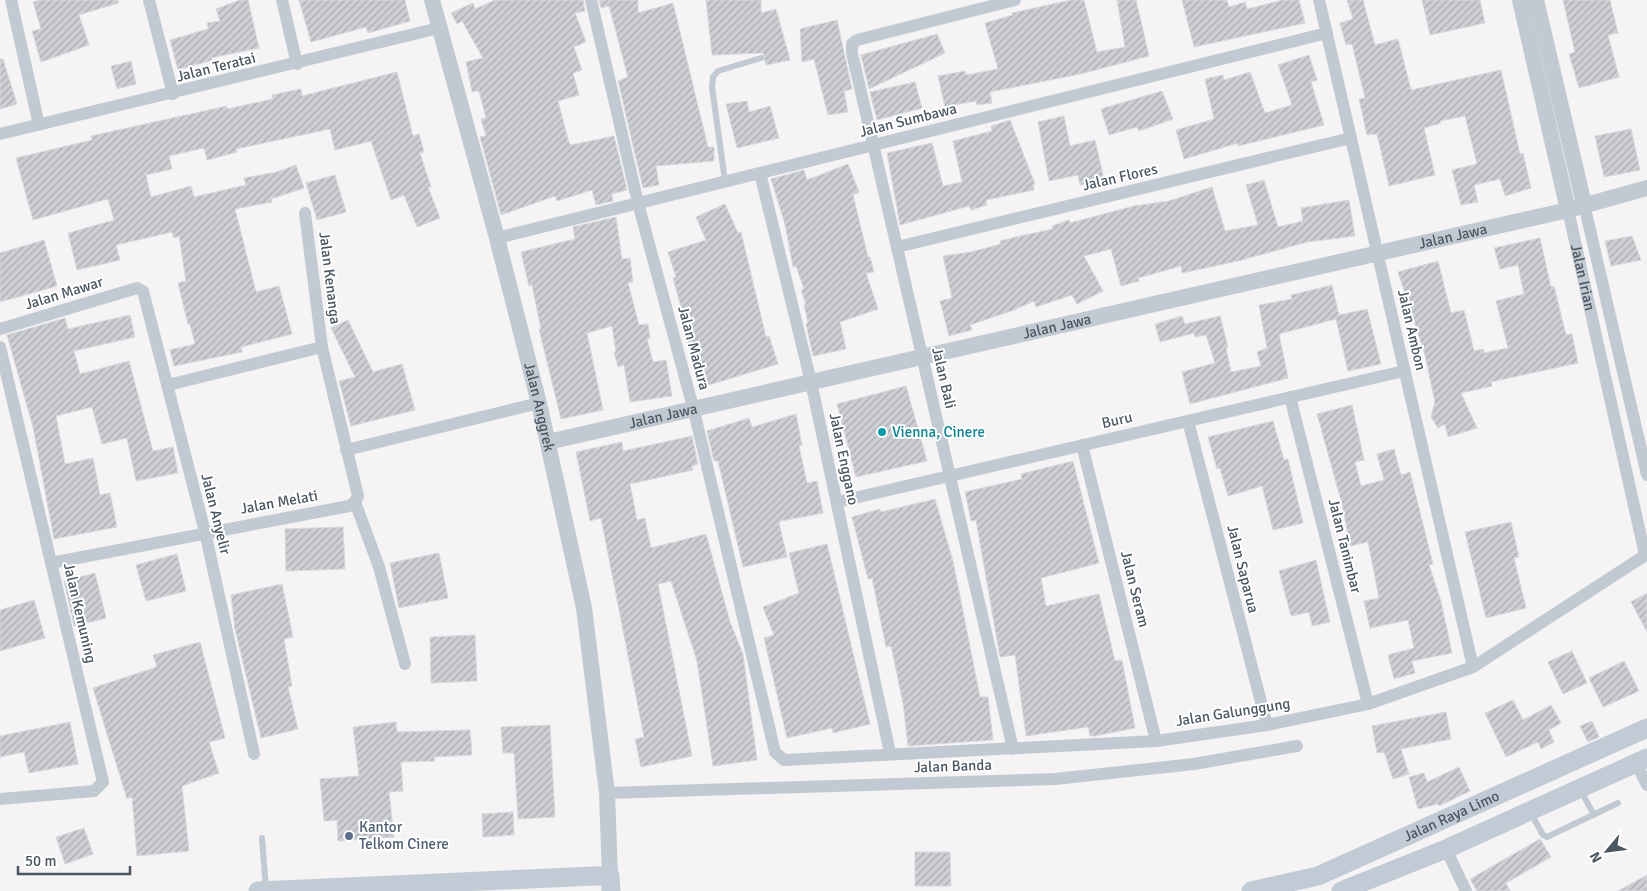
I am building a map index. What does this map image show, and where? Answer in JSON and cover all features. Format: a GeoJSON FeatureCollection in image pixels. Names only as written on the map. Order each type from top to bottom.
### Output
{"type":"FeatureCollection","features":[{"type":"Feature","properties":{"kind":"main road","name":"Jalan Raya Limo"},"geometry":{"type":"LineString","coordinates":[[1251,891],[1318,876],[1647,728]]}},
{"type":"Feature","properties":{"kind":"main road","name":"Jalan Raya Limo"},"geometry":{"type":"LineString","coordinates":[[1341,891],[1446,849],[1641,761]]}},
{"type":"Feature","properties":{"kind":"main road"},"geometry":{"type":"LineString","coordinates":[[258,891],[603,884]]}},
{"type":"Feature","properties":{"kind":"street"},"geometry":{"type":"LineString","coordinates":[[11,0],[39,125]]}},
{"type":"Feature","properties":{"kind":"street"},"geometry":{"type":"LineString","coordinates":[[149,0],[173,94]]}},
{"type":"Feature","properties":{"kind":"street"},"geometry":{"type":"LineString","coordinates":[[282,0],[297,64]]}},
{"type":"Feature","properties":{"kind":"street","name":"Jalan Anggrek"},"geometry":{"type":"LineString","coordinates":[[432,0],[497,238],[539,403],[584,608],[607,793],[603,884]]}},
{"type":"Feature","properties":{"kind":"street","name":"Jalan Madura"},"geometry":{"type":"LineString","coordinates":[[591,0],[638,203],[694,411],[776,752],[784,760]]}},
{"type":"Feature","properties":{"kind":"street","name":"Jalan Bali"},"geometry":{"type":"LineString","coordinates":[[1013,749],[873,145],[852,53],[852,44],[857,40],[1015,0]]}},
{"type":"Feature","properties":{"kind":"street","name":"Jalan Ambon"},"geometry":{"type":"LineString","coordinates":[[1319,0],[1473,667]]}},
{"type":"Feature","properties":{"kind":"street","name":"Jalan Irian"},"geometry":{"type":"LineString","coordinates":[[1520,0],[1646,554]]}},
{"type":"Feature","properties":{"kind":"street","name":"Jalan Irian"},"geometry":{"type":"LineString","coordinates":[[1536,0],[1647,475]]}},
{"type":"Feature","properties":{"kind":"street","name":"Jalan Teratai"},"geometry":{"type":"LineString","coordinates":[[0,134],[173,94],[439,28]]}},
{"type":"Feature","properties":{"kind":"street","name":"Jalan Sumbawa"},"geometry":{"type":"LineString","coordinates":[[497,238],[1327,33]]}},
{"type":"Feature","properties":{"kind":"street","name":"Jalan Flores"},"geometry":{"type":"LineString","coordinates":[[897,247],[1351,138]]}},
{"type":"Feature","properties":{"kind":"street","name":"Jalan Enggano"},"geometry":{"type":"LineString","coordinates":[[760,173],[811,382],[890,753]]}},
{"type":"Feature","properties":{"kind":"street","name":"Jalan Jawa"},"geometry":{"type":"LineString","coordinates":[[548,442],[694,411],[922,356],[1568,210],[1647,188]]}},
{"type":"Feature","properties":{"kind":"street","name":"Jalan Kenanga"},"geometry":{"type":"LineString","coordinates":[[305,213],[322,347]]}},
{"type":"Feature","properties":{"kind":"street","name":"Jalan Mawar"},"geometry":{"type":"LineString","coordinates":[[0,329],[137,288]]}},
{"type":"Feature","properties":{"kind":"street","name":"Jalan Anyelir"},"geometry":{"type":"LineString","coordinates":[[137,288],[143,293],[205,532],[254,754]]}},
{"type":"Feature","properties":{"kind":"street","name":"Jalan Kemuning"},"geometry":{"type":"LineString","coordinates":[[0,347],[3,371],[103,782],[94,791],[0,799]]}},
{"type":"Feature","properties":{"kind":"street"},"geometry":{"type":"LineString","coordinates":[[168,385],[322,347],[358,496],[355,502],[379,568],[405,664]]}},
{"type":"Feature","properties":{"kind":"street","name":"Buru"},"geometry":{"type":"LineString","coordinates":[[836,502],[1404,370]]}},
{"type":"Feature","properties":{"kind":"street","name":"Jalan Tanimbar"},"geometry":{"type":"LineString","coordinates":[[1290,397],[1368,704]]}},
{"type":"Feature","properties":{"kind":"street"},"geometry":{"type":"LineString","coordinates":[[346,450],[539,403]]}},
{"type":"Feature","properties":{"kind":"street","name":"Jalan Saparua"},"geometry":{"type":"LineString","coordinates":[[1188,421],[1266,725]]}},
{"type":"Feature","properties":{"kind":"street","name":"Jalan Seram"},"geometry":{"type":"LineString","coordinates":[[1082,445],[1156,741]]}},
{"type":"Feature","properties":{"kind":"street","name":"Jalan Melati"},"geometry":{"type":"LineString","coordinates":[[51,562],[349,506],[355,502]]}},
{"type":"Feature","properties":{"kind":"street","name":"Jalan Galunggung"},"geometry":{"type":"LineString","coordinates":[[784,760],[890,753],[1013,749],[1156,741],[1266,725],[1368,704],[1473,667],[1646,554]]}},
{"type":"Feature","properties":{"kind":"street","name":"Jalan Banda"},"geometry":{"type":"LineString","coordinates":[[607,793],[1055,779],[1194,764],[1297,746]]}},
{"type":"Feature","properties":{"kind":"street"},"geometry":{"type":"LineString","coordinates":[[1641,761],[1647,785]]}},
{"type":"Feature","properties":{"kind":"street"},"geometry":{"type":"LineString","coordinates":[[1446,849],[1466,891]]}},
{"type":"Feature","properties":{"kind":"lane"},"geometry":{"type":"LineString","coordinates":[[725,182],[712,87],[713,77],[718,70],[761,58]]}},
{"type":"Feature","properties":{"kind":"lane"},"geometry":{"type":"LineString","coordinates":[[1580,788],[1594,815]]}},
{"type":"Feature","properties":{"kind":"lane"},"geometry":{"type":"LineString","coordinates":[[1529,811],[1543,835],[1547,837],[1618,803]]}},
{"type":"Feature","properties":{"kind":"lane"},"geometry":{"type":"LineString","coordinates":[[262,838],[266,890]]}},
{"type":"Feature","properties":{"kind":"building"},"geometry":{"type":"Polygon","coordinates":[[[41,0],[118,0],[118,3],[79,15],[89,45],[41,62],[32,31],[41,29],[33,2],[41,0]]]}},
{"type":"Feature","properties":{"kind":"building"},"geometry":{"type":"Polygon","coordinates":[[[240,0],[248,0],[259,48],[211,58],[212,60],[178,70],[170,40],[208,29],[207,23],[220,21],[216,9],[240,0]]]}},
{"type":"Feature","properties":{"kind":"building"},"geometry":{"type":"Polygon","coordinates":[[[299,0],[405,0],[410,21],[368,33],[366,27],[311,42],[299,0]]]}},
{"type":"Feature","properties":{"kind":"building"},"geometry":{"type":"Polygon","coordinates":[[[495,0],[583,0],[585,11],[575,13],[586,42],[574,47],[582,70],[573,73],[579,95],[558,101],[571,145],[614,136],[627,190],[612,194],[613,201],[596,205],[592,190],[557,201],[555,196],[501,215],[480,137],[486,136],[481,119],[486,118],[479,91],[472,92],[466,62],[483,58],[462,21],[457,24],[451,13],[473,3],[475,9],[495,0]]]}},
{"type":"Feature","properties":{"kind":"building"},"geometry":{"type":"Polygon","coordinates":[[[599,0],[638,0],[638,13],[673,3],[708,147],[714,147],[714,161],[656,166],[659,185],[643,188],[618,81],[628,77],[609,6],[601,8],[599,0]]]}},
{"type":"Feature","properties":{"kind":"building"},"geometry":{"type":"Polygon","coordinates":[[[706,0],[761,0],[761,13],[776,9],[790,60],[766,65],[763,53],[712,55],[706,0]]]}},
{"type":"Feature","properties":{"kind":"building"},"geometry":{"type":"Polygon","coordinates":[[[1071,0],[1084,0],[1097,52],[1125,47],[1117,0],[1136,0],[1149,56],[1080,74],[990,92],[992,103],[977,105],[976,101],[945,107],[938,76],[965,71],[966,75],[998,69],[985,23],[1013,15],[1012,13],[1071,0]]]}},
{"type":"Feature","properties":{"kind":"building"},"geometry":{"type":"Polygon","coordinates":[[[1182,0],[1227,0],[1229,7],[1245,2],[1247,9],[1283,0],[1299,0],[1305,23],[1194,47],[1182,0]]]}},
{"type":"Feature","properties":{"kind":"building"},"geometry":{"type":"Polygon","coordinates":[[[1347,0],[1363,0],[1375,45],[1398,39],[1411,90],[1501,70],[1520,154],[1523,153],[1531,188],[1505,196],[1500,179],[1474,185],[1478,202],[1461,205],[1452,170],[1477,164],[1465,116],[1440,121],[1441,123],[1424,128],[1435,175],[1389,186],[1377,134],[1367,135],[1359,99],[1365,98],[1352,44],[1346,45],[1340,23],[1353,19],[1347,0]]]}},
{"type":"Feature","properties":{"kind":"building"},"geometry":{"type":"Polygon","coordinates":[[[1422,0],[1480,0],[1485,23],[1430,35],[1422,0]]]}},
{"type":"Feature","properties":{"kind":"building"},"geometry":{"type":"Polygon","coordinates":[[[1563,0],[1610,0],[1618,33],[1608,35],[1619,77],[1579,88],[1569,54],[1575,52],[1563,0]]]}},
{"type":"Feature","properties":{"kind":"building"},"geometry":{"type":"Polygon","coordinates":[[[837,20],[852,89],[844,91],[848,112],[828,115],[814,59],[802,62],[800,29],[837,20]]]}},
{"type":"Feature","properties":{"kind":"building"},"geometry":{"type":"Polygon","coordinates":[[[937,34],[945,53],[869,89],[861,55],[937,34]]]}},
{"type":"Feature","properties":{"kind":"building"},"geometry":{"type":"Polygon","coordinates":[[[1309,55],[1317,80],[1311,82],[1324,125],[1238,146],[1238,143],[1184,159],[1176,130],[1214,119],[1205,79],[1223,75],[1224,80],[1250,72],[1265,113],[1292,105],[1278,65],[1309,55]]]}},
{"type":"Feature","properties":{"kind":"building"},"geometry":{"type":"Polygon","coordinates":[[[0,59],[3,59],[17,104],[0,109],[0,59]]]}},
{"type":"Feature","properties":{"kind":"building"},"geometry":{"type":"Polygon","coordinates":[[[131,61],[136,84],[117,89],[111,66],[131,61]]]}},
{"type":"Feature","properties":{"kind":"building"},"geometry":{"type":"Polygon","coordinates":[[[397,72],[413,136],[419,134],[424,152],[420,153],[431,187],[428,187],[440,218],[417,227],[404,195],[391,200],[371,141],[335,150],[330,129],[236,149],[237,152],[207,160],[204,148],[169,156],[172,169],[146,175],[151,197],[191,186],[194,197],[246,185],[244,178],[277,172],[296,165],[304,188],[271,199],[272,202],[235,209],[256,292],[279,286],[292,334],[241,347],[242,352],[174,366],[170,350],[195,344],[178,283],[186,281],[179,236],[174,238],[172,232],[116,245],[120,260],[77,270],[68,233],[114,220],[108,199],[33,220],[16,158],[92,140],[91,136],[227,106],[227,109],[273,99],[272,95],[301,89],[302,96],[397,72]]]}},
{"type":"Feature","properties":{"kind":"building"},"geometry":{"type":"Polygon","coordinates":[[[915,82],[922,108],[877,120],[870,92],[915,82]]]}},
{"type":"Feature","properties":{"kind":"building"},"geometry":{"type":"Polygon","coordinates":[[[1162,91],[1173,119],[1139,131],[1137,127],[1109,135],[1101,109],[1162,91]]]}},
{"type":"Feature","properties":{"kind":"building"},"geometry":{"type":"Polygon","coordinates":[[[747,101],[749,112],[770,106],[779,138],[737,148],[726,104],[747,101]]]}},
{"type":"Feature","properties":{"kind":"building"},"geometry":{"type":"Polygon","coordinates":[[[1064,116],[1070,146],[1095,140],[1104,179],[1080,185],[1078,175],[1049,181],[1038,122],[1064,116]]]}},
{"type":"Feature","properties":{"kind":"building"},"geometry":{"type":"Polygon","coordinates":[[[1010,120],[1035,184],[1033,184],[1034,190],[986,200],[987,205],[971,210],[969,206],[900,225],[887,153],[932,143],[943,186],[962,182],[953,141],[992,131],[991,126],[1010,120]]]}},
{"type":"Feature","properties":{"kind":"building"},"geometry":{"type":"Polygon","coordinates":[[[1631,129],[1640,170],[1604,177],[1595,136],[1631,129]]]}},
{"type":"Feature","properties":{"kind":"building"},"geometry":{"type":"Polygon","coordinates":[[[848,164],[859,192],[853,195],[868,257],[870,257],[874,272],[866,273],[878,309],[840,322],[846,349],[813,356],[806,324],[808,323],[804,305],[806,304],[801,290],[804,289],[796,266],[793,267],[785,224],[771,179],[804,170],[807,180],[848,164]]]}},
{"type":"Feature","properties":{"kind":"building"},"geometry":{"type":"Polygon","coordinates":[[[335,175],[346,212],[317,220],[306,183],[335,175]]]}},
{"type":"Feature","properties":{"kind":"building"},"geometry":{"type":"Polygon","coordinates":[[[1264,180],[1278,227],[1303,221],[1301,208],[1349,200],[1355,236],[1307,242],[1238,261],[1182,273],[1181,266],[1138,278],[1139,281],[1121,286],[1111,249],[1084,256],[1103,291],[1077,304],[1072,295],[1036,307],[1034,301],[970,325],[972,330],[949,336],[940,301],[952,298],[943,256],[971,252],[1001,244],[1000,241],[1053,229],[1052,226],[1069,220],[1070,223],[1134,206],[1169,201],[1212,187],[1225,231],[1258,225],[1246,185],[1264,180]]]}},
{"type":"Feature","properties":{"kind":"building"},"geometry":{"type":"Polygon","coordinates":[[[725,204],[738,233],[741,232],[766,337],[769,336],[778,364],[702,387],[683,327],[686,326],[673,278],[676,277],[668,252],[706,240],[696,217],[725,204]]]}},
{"type":"Feature","properties":{"kind":"building"},"geometry":{"type":"Polygon","coordinates":[[[616,217],[622,259],[630,258],[633,282],[628,283],[639,325],[648,324],[650,338],[647,339],[653,362],[666,360],[672,396],[630,402],[624,365],[618,367],[614,352],[616,352],[612,326],[587,333],[603,410],[561,419],[539,329],[541,329],[532,285],[529,286],[521,252],[575,239],[573,227],[616,217]]]}},
{"type":"Feature","properties":{"kind":"building"},"geometry":{"type":"Polygon","coordinates":[[[1632,236],[1641,260],[1611,266],[1605,241],[1632,236]]]}},
{"type":"Feature","properties":{"kind":"building"},"geometry":{"type":"Polygon","coordinates":[[[1540,238],[1551,287],[1554,286],[1566,335],[1572,334],[1578,363],[1491,382],[1492,386],[1461,393],[1477,428],[1448,437],[1445,424],[1438,428],[1431,417],[1435,402],[1425,355],[1398,272],[1438,261],[1451,313],[1464,310],[1474,351],[1484,349],[1484,353],[1508,348],[1496,301],[1524,294],[1518,265],[1500,269],[1494,248],[1540,238]]]}},
{"type":"Feature","properties":{"kind":"building"},"geometry":{"type":"Polygon","coordinates":[[[44,240],[57,286],[0,302],[0,253],[44,240]]]}},
{"type":"Feature","properties":{"kind":"building"},"geometry":{"type":"Polygon","coordinates":[[[1332,285],[1339,315],[1367,309],[1381,364],[1348,371],[1336,319],[1279,334],[1288,378],[1190,404],[1182,372],[1215,363],[1206,335],[1195,337],[1194,333],[1160,342],[1155,324],[1182,316],[1185,324],[1220,316],[1228,347],[1226,348],[1231,372],[1261,366],[1257,352],[1267,348],[1259,305],[1292,299],[1291,295],[1332,285]]]}},
{"type":"Feature","properties":{"kind":"building"},"geometry":{"type":"Polygon","coordinates":[[[130,315],[135,337],[74,351],[80,374],[129,361],[153,451],[173,447],[178,473],[136,481],[127,438],[102,444],[92,407],[56,416],[65,464],[93,458],[100,495],[110,493],[117,527],[54,539],[33,427],[7,335],[65,318],[68,329],[130,315]]]}},
{"type":"Feature","properties":{"kind":"building"},"geometry":{"type":"Polygon","coordinates":[[[348,320],[373,372],[402,364],[415,410],[351,426],[339,381],[355,377],[331,328],[348,320]]]}},
{"type":"Feature","properties":{"kind":"building","name":"Vienna, Cinere"},"geometry":{"type":"Polygon","coordinates":[[[906,386],[927,461],[856,477],[837,404],[906,386]]]}},
{"type":"Feature","properties":{"kind":"building"},"geometry":{"type":"Polygon","coordinates":[[[1352,405],[1364,460],[1355,462],[1361,486],[1384,480],[1377,454],[1394,449],[1401,475],[1410,472],[1433,564],[1429,565],[1441,601],[1452,653],[1412,661],[1415,673],[1394,679],[1388,655],[1414,648],[1408,620],[1370,628],[1364,601],[1379,598],[1368,542],[1350,546],[1342,504],[1317,414],[1352,405]]]}},
{"type":"Feature","properties":{"kind":"building"},"geometry":{"type":"Polygon","coordinates":[[[796,414],[802,445],[799,446],[807,483],[817,481],[823,513],[781,521],[779,523],[787,557],[743,567],[718,461],[714,461],[707,431],[749,418],[752,427],[796,414]]]}},
{"type":"Feature","properties":{"kind":"building"},"geometry":{"type":"Polygon","coordinates":[[[1273,421],[1284,460],[1288,459],[1303,523],[1273,530],[1262,486],[1228,496],[1220,468],[1217,469],[1208,437],[1273,421]]]}},
{"type":"Feature","properties":{"kind":"building"},"geometry":{"type":"Polygon","coordinates":[[[692,436],[698,464],[692,466],[693,470],[630,484],[637,520],[645,518],[651,548],[706,534],[730,622],[743,654],[757,760],[713,766],[697,661],[671,581],[658,584],[692,756],[641,767],[635,739],[644,737],[601,518],[590,521],[576,452],[622,442],[623,451],[692,436]]]}},
{"type":"Feature","properties":{"kind":"building"},"geometry":{"type":"Polygon","coordinates":[[[1073,461],[1099,563],[1041,578],[1046,606],[1099,594],[1115,661],[1122,660],[1135,728],[1095,736],[1090,736],[1088,727],[1026,736],[1015,655],[1000,657],[976,520],[971,521],[965,492],[1022,479],[1021,474],[1073,461]]]}},
{"type":"Feature","properties":{"kind":"building"},"geometry":{"type":"Polygon","coordinates":[[[935,499],[953,561],[980,697],[988,697],[993,740],[908,746],[903,703],[891,646],[886,647],[872,578],[868,579],[852,517],[880,509],[881,512],[935,499]]]}},
{"type":"Feature","properties":{"kind":"building"},"geometry":{"type":"Polygon","coordinates":[[[1511,522],[1519,557],[1514,558],[1526,608],[1486,618],[1465,532],[1511,522]]]}},
{"type":"Feature","properties":{"kind":"building"},"geometry":{"type":"Polygon","coordinates":[[[343,527],[345,569],[286,571],[285,529],[343,527]]]}},
{"type":"Feature","properties":{"kind":"building"},"geometry":{"type":"Polygon","coordinates":[[[827,544],[870,724],[833,733],[832,728],[787,738],[764,638],[774,635],[763,607],[799,593],[789,553],[827,544]]]}},
{"type":"Feature","properties":{"kind":"building"},"geometry":{"type":"Polygon","coordinates":[[[439,553],[448,598],[399,608],[390,563],[439,553]]]}},
{"type":"Feature","properties":{"kind":"building"},"geometry":{"type":"Polygon","coordinates":[[[177,554],[186,591],[146,601],[136,565],[177,554]]]}},
{"type":"Feature","properties":{"kind":"building"},"geometry":{"type":"Polygon","coordinates":[[[1316,560],[1330,622],[1312,626],[1309,612],[1291,616],[1279,571],[1316,560]]]}},
{"type":"Feature","properties":{"kind":"building"},"geometry":{"type":"Polygon","coordinates":[[[95,573],[106,618],[74,626],[64,581],[95,573]]]}},
{"type":"Feature","properties":{"kind":"building"},"geometry":{"type":"Polygon","coordinates":[[[282,584],[293,637],[284,639],[292,686],[288,687],[298,729],[261,738],[235,629],[231,595],[282,584]]]}},
{"type":"Feature","properties":{"kind":"building"},"geometry":{"type":"Polygon","coordinates":[[[1647,593],[1647,632],[1631,602],[1647,593]]]}},
{"type":"Feature","properties":{"kind":"building"},"geometry":{"type":"Polygon","coordinates":[[[34,600],[45,638],[0,651],[0,610],[34,600]]]}},
{"type":"Feature","properties":{"kind":"building"},"geometry":{"type":"Polygon","coordinates":[[[475,635],[477,681],[431,683],[430,637],[475,635]]]}},
{"type":"Feature","properties":{"kind":"building"},"geometry":{"type":"Polygon","coordinates":[[[200,642],[225,738],[209,742],[219,773],[182,786],[189,851],[137,856],[132,797],[127,799],[93,688],[157,667],[153,655],[200,642]]]}},
{"type":"Feature","properties":{"kind":"building"},"geometry":{"type":"Polygon","coordinates":[[[1572,651],[1587,683],[1563,694],[1548,662],[1572,651]]]}},
{"type":"Feature","properties":{"kind":"building"},"geometry":{"type":"Polygon","coordinates":[[[1624,661],[1639,691],[1603,707],[1589,678],[1624,661]]]}},
{"type":"Feature","properties":{"kind":"building"},"geometry":{"type":"Polygon","coordinates":[[[1513,700],[1523,720],[1551,705],[1561,723],[1549,730],[1554,742],[1541,749],[1538,742],[1506,757],[1485,713],[1513,700]]]}},
{"type":"Feature","properties":{"kind":"building"},"geometry":{"type":"Polygon","coordinates":[[[1446,712],[1451,739],[1401,749],[1409,774],[1393,779],[1384,752],[1377,753],[1372,726],[1446,712]]]}},
{"type":"Feature","properties":{"kind":"building"},"geometry":{"type":"Polygon","coordinates":[[[1592,721],[1599,737],[1588,742],[1580,726],[1592,721]]]}},
{"type":"Feature","properties":{"kind":"building"},"geometry":{"type":"Polygon","coordinates":[[[70,722],[78,764],[29,773],[24,752],[0,757],[0,736],[70,722]]]}},
{"type":"Feature","properties":{"kind":"building"},"geometry":{"type":"Polygon","coordinates":[[[396,722],[397,732],[470,730],[472,755],[434,757],[435,761],[401,762],[403,791],[389,792],[394,837],[338,841],[337,820],[324,821],[320,779],[359,776],[353,727],[396,722]]]}},
{"type":"Feature","properties":{"kind":"building"},"geometry":{"type":"Polygon","coordinates":[[[550,725],[555,817],[518,819],[514,753],[503,753],[501,727],[550,725]]]}},
{"type":"Feature","properties":{"kind":"building"},"geometry":{"type":"Polygon","coordinates":[[[1459,767],[1470,791],[1439,806],[1438,804],[1418,809],[1409,777],[1424,773],[1427,782],[1459,767]]]}},
{"type":"Feature","properties":{"kind":"building"},"geometry":{"type":"Polygon","coordinates":[[[513,812],[514,835],[483,837],[482,814],[513,812]]]}},
{"type":"Feature","properties":{"kind":"building"},"geometry":{"type":"Polygon","coordinates":[[[84,828],[93,854],[65,864],[56,837],[84,828]]]}},
{"type":"Feature","properties":{"kind":"building"},"geometry":{"type":"Polygon","coordinates":[[[1540,839],[1551,857],[1506,883],[1510,891],[1477,891],[1470,879],[1540,839]]]}},
{"type":"Feature","properties":{"kind":"building"},"geometry":{"type":"Polygon","coordinates":[[[915,852],[950,852],[951,886],[915,886],[915,852]]]}},
{"type":"Feature","properties":{"kind":"building"},"geometry":{"type":"Polygon","coordinates":[[[1647,875],[1647,891],[1618,891],[1647,875]]]}},
{"type":"Feature","properties":{"kind":"place","name":"Vienna, Cinere"},"geometry":{"type":"Point","coordinates":[882,432]}},
{"type":"Feature","properties":{"kind":"place","name":"Kantor Telkom Cinere"},"geometry":{"type":"Point","coordinates":[349,836]}}]}
